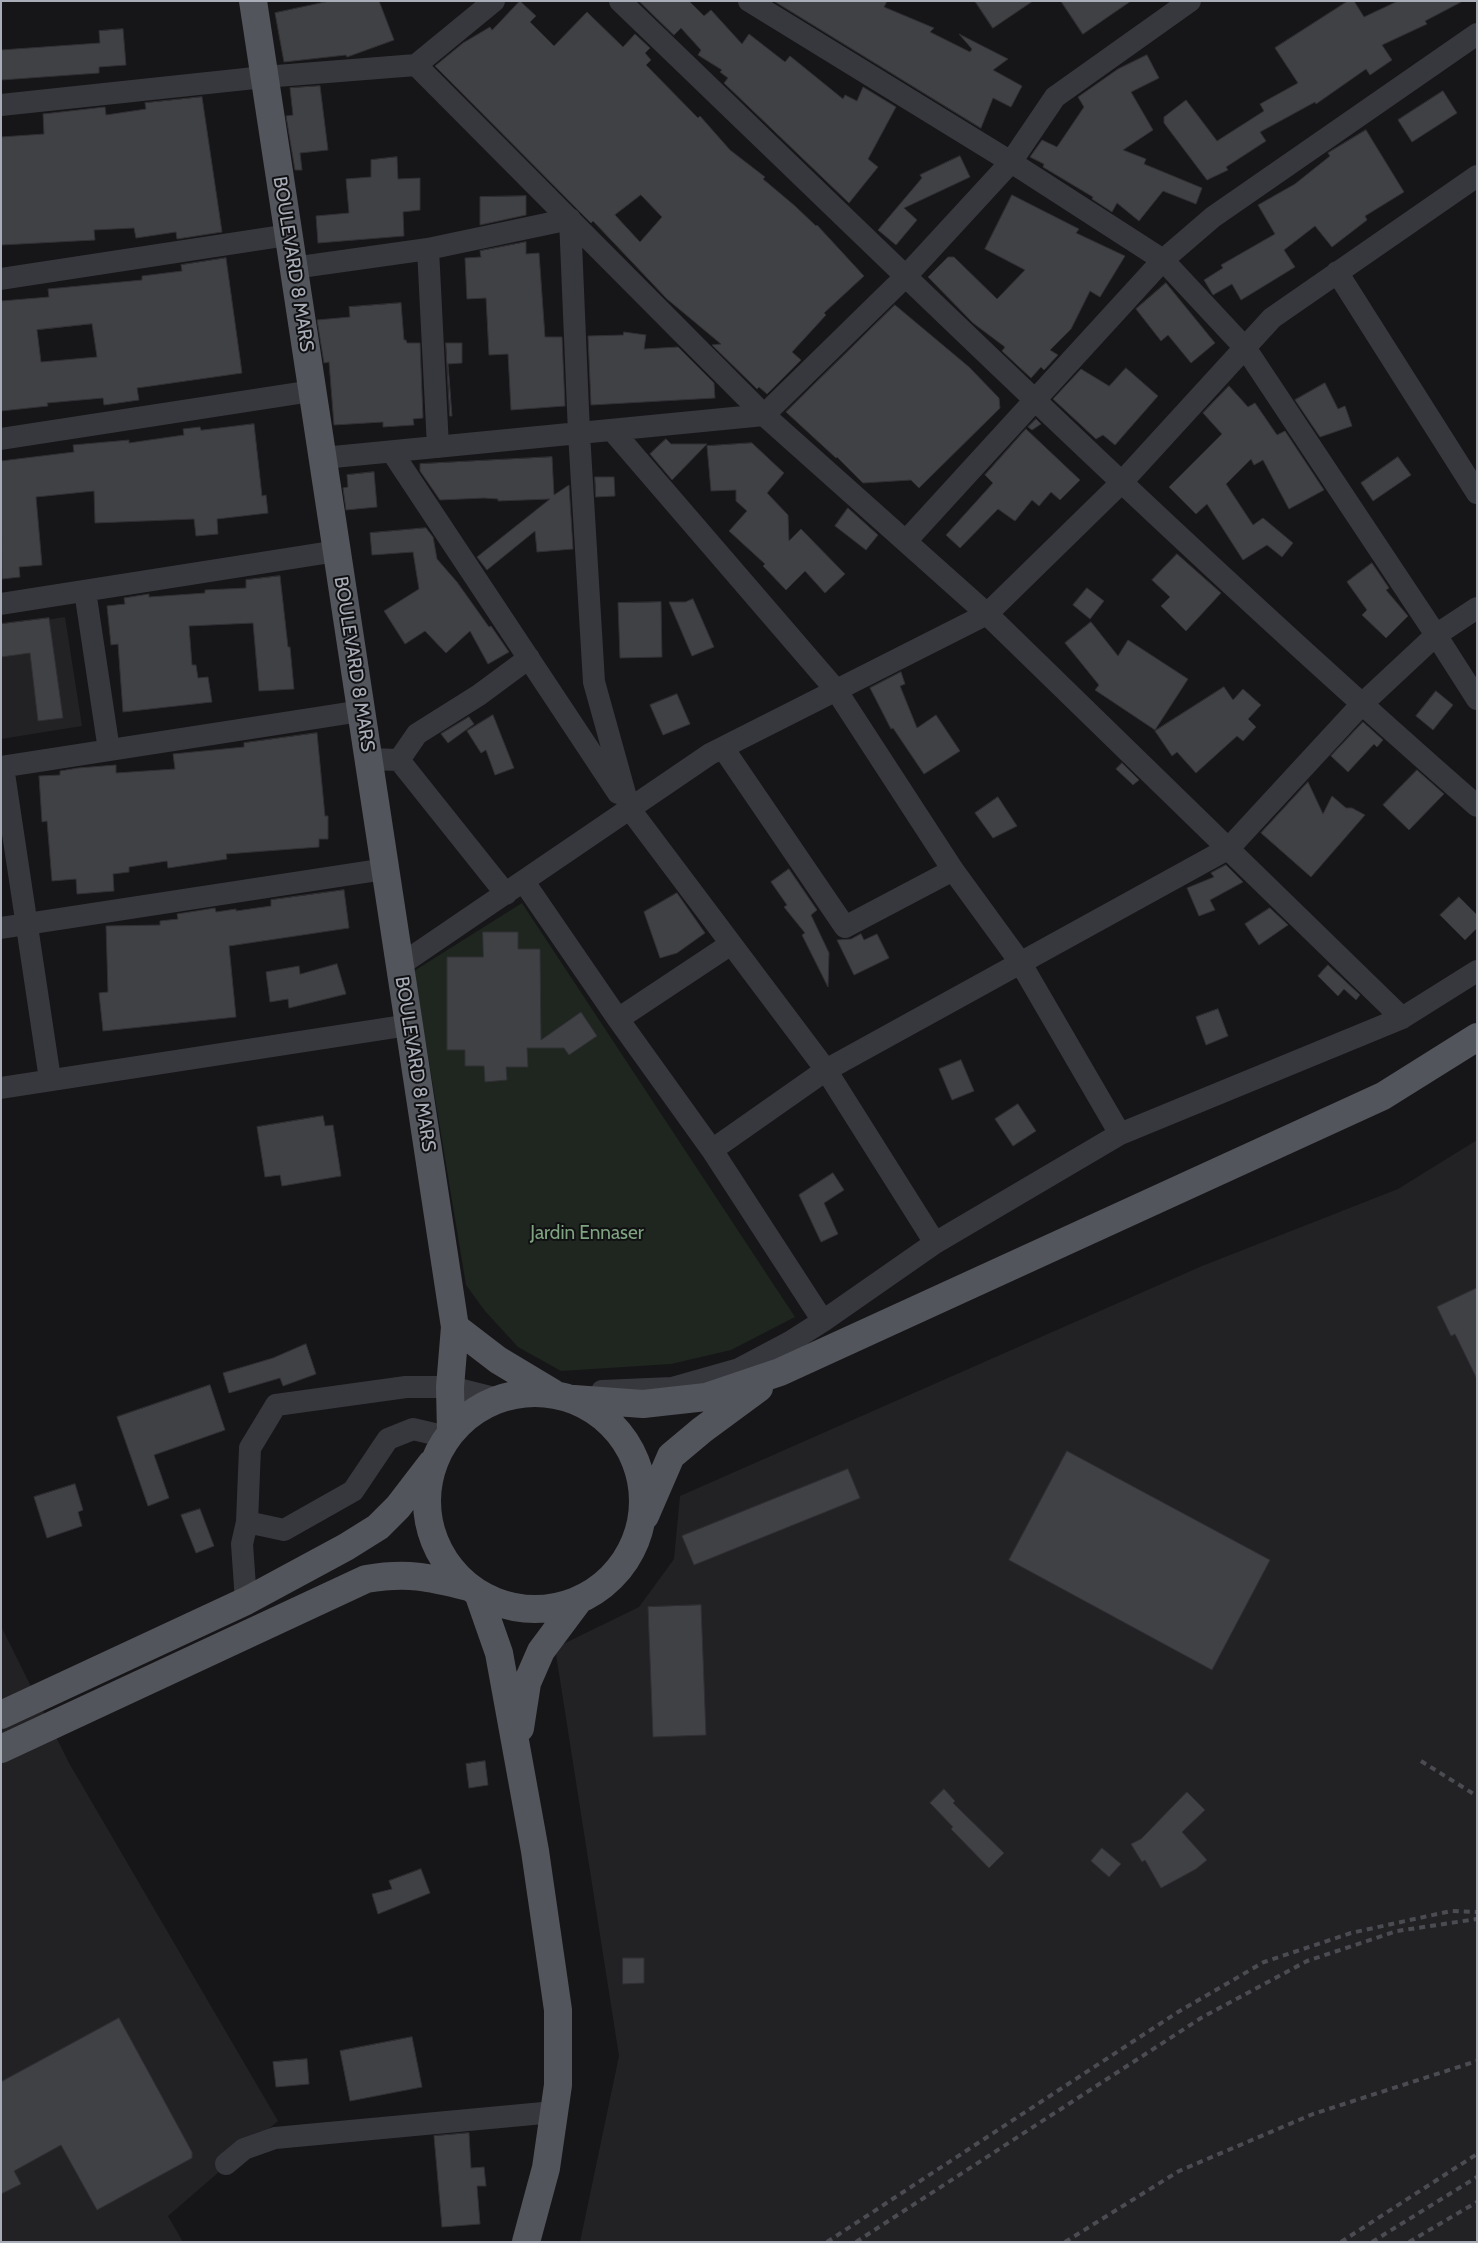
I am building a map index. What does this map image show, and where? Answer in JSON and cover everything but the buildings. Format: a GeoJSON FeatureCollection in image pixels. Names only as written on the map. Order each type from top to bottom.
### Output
{"type":"FeatureCollection","features":[{"type":"Feature","properties":{"kind":"main road","name":"BOULEVARD 8 MARS"},"geometry":{"type":"LineString","coordinates":[[252,1],[455,1327],[445,1442]]}},
{"type":"Feature","properties":{"kind":"main road"},"geometry":{"type":"LineString","coordinates":[[1,1715],[246,1601],[378,1527],[398,1507],[445,1442],[472,1412],[498,1398],[526,1392],[643,1404],[706,1397],[780,1372],[1383,1096],[1477,1037]]}},
{"type":"Feature","properties":{"kind":"main road"},"geometry":{"type":"LineString","coordinates":[[455,1327],[498,1360],[601,1414],[623,1437],[637,1465],[644,1495],[641,1526]]}},
{"type":"Feature","properties":{"kind":"main road"},"geometry":{"type":"LineString","coordinates":[[1,1749],[366,1579],[396,1574],[423,1576],[473,1590],[510,1607],[545,1610],[579,1600],[607,1583],[628,1557],[671,1456],[702,1430],[780,1372]]}},
{"type":"Feature","properties":{"kind":"main road"},"geometry":{"type":"LineString","coordinates":[[445,1442],[427,1492],[430,1528],[444,1561],[473,1590],[500,1653],[535,1851],[558,2010],[558,2084],[546,2168],[526,2242]]}},
{"type":"Feature","properties":{"kind":"main road"},"geometry":{"type":"LineString","coordinates":[[517,1750],[528,1683],[542,1651],[579,1600]]}},
{"type":"Feature","properties":{"kind":"street"},"geometry":{"type":"LineString","coordinates":[[1,105],[264,77],[416,65],[494,1]]}},
{"type":"Feature","properties":{"kind":"street"},"geometry":{"type":"LineString","coordinates":[[620,1],[1122,482],[1361,705],[1477,806]]}},
{"type":"Feature","properties":{"kind":"street"},"geometry":{"type":"LineString","coordinates":[[749,1],[1010,162],[1163,260],[1246,349],[1436,634],[1477,700]]}},
{"type":"Feature","properties":{"kind":"street"},"geometry":{"type":"LineString","coordinates":[[323,458],[764,415],[906,276],[1010,162],[1055,97],[1190,1]]}},
{"type":"Feature","properties":{"kind":"street"},"geometry":{"type":"LineString","coordinates":[[906,541],[1163,260],[1212,217],[1477,34]]}},
{"type":"Feature","properties":{"kind":"street"},"geometry":{"type":"LineString","coordinates":[[416,65],[764,415],[988,614],[1402,1018]]}},
{"type":"Feature","properties":{"kind":"street"},"geometry":{"type":"LineString","coordinates":[[400,965],[515,888],[629,808],[722,748],[988,614],[1122,482],[1246,349],[1272,318],[1477,176]]}},
{"type":"Feature","properties":{"kind":"street"},"geometry":{"type":"LineString","coordinates":[[293,268],[428,249],[570,219]]}},
{"type":"Feature","properties":{"kind":"street"},"geometry":{"type":"LineString","coordinates":[[570,219],[579,433],[594,682],[629,808]]}},
{"type":"Feature","properties":{"kind":"street"},"geometry":{"type":"LineString","coordinates":[[1,279],[288,235]]}},
{"type":"Feature","properties":{"kind":"street"},"geometry":{"type":"LineString","coordinates":[[428,249],[438,447]]}},
{"type":"Feature","properties":{"kind":"street"},"geometry":{"type":"LineString","coordinates":[[1337,272],[1477,493]]}},
{"type":"Feature","properties":{"kind":"street"},"geometry":{"type":"LineString","coordinates":[[1,439],[312,391]]}},
{"type":"Feature","properties":{"kind":"street"},"geometry":{"type":"LineString","coordinates":[[612,430],[836,690],[953,870],[1020,962],[1120,1134]]}},
{"type":"Feature","properties":{"kind":"street"},"geometry":{"type":"LineString","coordinates":[[392,452],[629,808],[826,1070],[935,1242]]}},
{"type":"Feature","properties":{"kind":"street"},"geometry":{"type":"LineString","coordinates":[[1,604],[337,552]]}},
{"type":"Feature","properties":{"kind":"street"},"geometry":{"type":"LineString","coordinates":[[85,591],[109,750]]}},
{"type":"Feature","properties":{"kind":"street"},"geometry":{"type":"LineString","coordinates":[[712,1150],[826,1070],[1228,848],[1361,705],[1436,634],[1477,608]]}},
{"type":"Feature","properties":{"kind":"street"},"geometry":{"type":"LineString","coordinates":[[400,760],[417,734],[441,720],[529,658]]}},
{"type":"Feature","properties":{"kind":"street"},"geometry":{"type":"LineString","coordinates":[[50,1079],[28,924],[2,767],[361,711]]}},
{"type":"Feature","properties":{"kind":"street"},"geometry":{"type":"LineString","coordinates":[[722,748],[845,927],[953,870]]}},
{"type":"Feature","properties":{"kind":"street"},"geometry":{"type":"LineString","coordinates":[[368,759],[400,760],[515,888],[618,1018],[712,1150],[822,1321]]}},
{"type":"Feature","properties":{"kind":"street"},"geometry":{"type":"LineString","coordinates":[[1,928],[385,869]]}},
{"type":"Feature","properties":{"kind":"street"},"geometry":{"type":"LineString","coordinates":[[618,1018],[731,944]]}},
{"type":"Feature","properties":{"kind":"street"},"geometry":{"type":"LineString","coordinates":[[564,1396],[611,1390],[672,1388],[739,1369],[790,1342],[935,1242],[1120,1134],[1402,1018],[1477,971]]}},
{"type":"Feature","properties":{"kind":"street"},"geometry":{"type":"LineString","coordinates":[[1,1088],[409,1025]]}},
{"type":"Feature","properties":{"kind":"street"},"geometry":{"type":"LineString","coordinates":[[246,1601],[242,1544],[247,1522],[250,1448],[276,1405],[406,1387],[450,1387],[498,1398]]}},
{"type":"Feature","properties":{"kind":"street"},"geometry":{"type":"LineString","coordinates":[[247,1522],[284,1530],[353,1491],[388,1439],[413,1429],[445,1442]]}},
{"type":"Feature","properties":{"kind":"street"},"geometry":{"type":"LineString","coordinates":[[226,2164],[244,2149],[275,2138],[554,2112]]}},
{"type":"Feature","properties":{"kind":"shaded area"},"geometry":{"type":"Polygon","coordinates":[[[65,617],[82,726],[1,739],[1,627],[65,617]]]}},
{"type":"Feature","properties":{"kind":"shaded area"},"geometry":{"type":"Polygon","coordinates":[[[1477,1140],[1477,2242],[580,2242],[619,2056],[555,1648],[639,1607],[674,1559],[680,1496],[1202,1266],[1398,1189],[1477,1140]]]}},
{"type":"Feature","properties":{"kind":"shaded area"},"geometry":{"type":"Polygon","coordinates":[[[1,1626],[69,1763],[278,2121],[168,2216],[183,2242],[1,2242],[1,1626]]]}},
{"type":"Feature","properties":{"kind":"green space","name":"Jardin Ennaser"},"geometry":{"type":"Polygon","coordinates":[[[522,903],[795,1317],[731,1350],[671,1364],[561,1371],[518,1347],[485,1311],[466,1285],[414,971],[522,903]]]}},
{"type":"Feature","properties":{"kind":"railway"},"geometry":{"type":"LineString","coordinates":[[1421,1761],[1477,1796]]}},
{"type":"Feature","properties":{"kind":"railway"},"geometry":{"type":"LineString","coordinates":[[827,2242],[1178,2012],[1264,1962],[1351,1933],[1451,1911],[1477,1912]]}},
{"type":"Feature","properties":{"kind":"railway"},"geometry":{"type":"LineString","coordinates":[[856,2242],[1201,2018],[1307,1961],[1397,1931],[1477,1919]]}},
{"type":"Feature","properties":{"kind":"railway"},"geometry":{"type":"LineString","coordinates":[[1065,2242],[1179,2171],[1313,2114],[1477,2061]]}},
{"type":"Feature","properties":{"kind":"railway"},"geometry":{"type":"LineString","coordinates":[[1341,2242],[1477,2154]]}},
{"type":"Feature","properties":{"kind":"railway"},"geometry":{"type":"LineString","coordinates":[[1372,2242],[1477,2177]]}},
{"type":"Feature","properties":{"kind":"railway"},"geometry":{"type":"LineString","coordinates":[[1409,2242],[1477,2202]]}}]}
